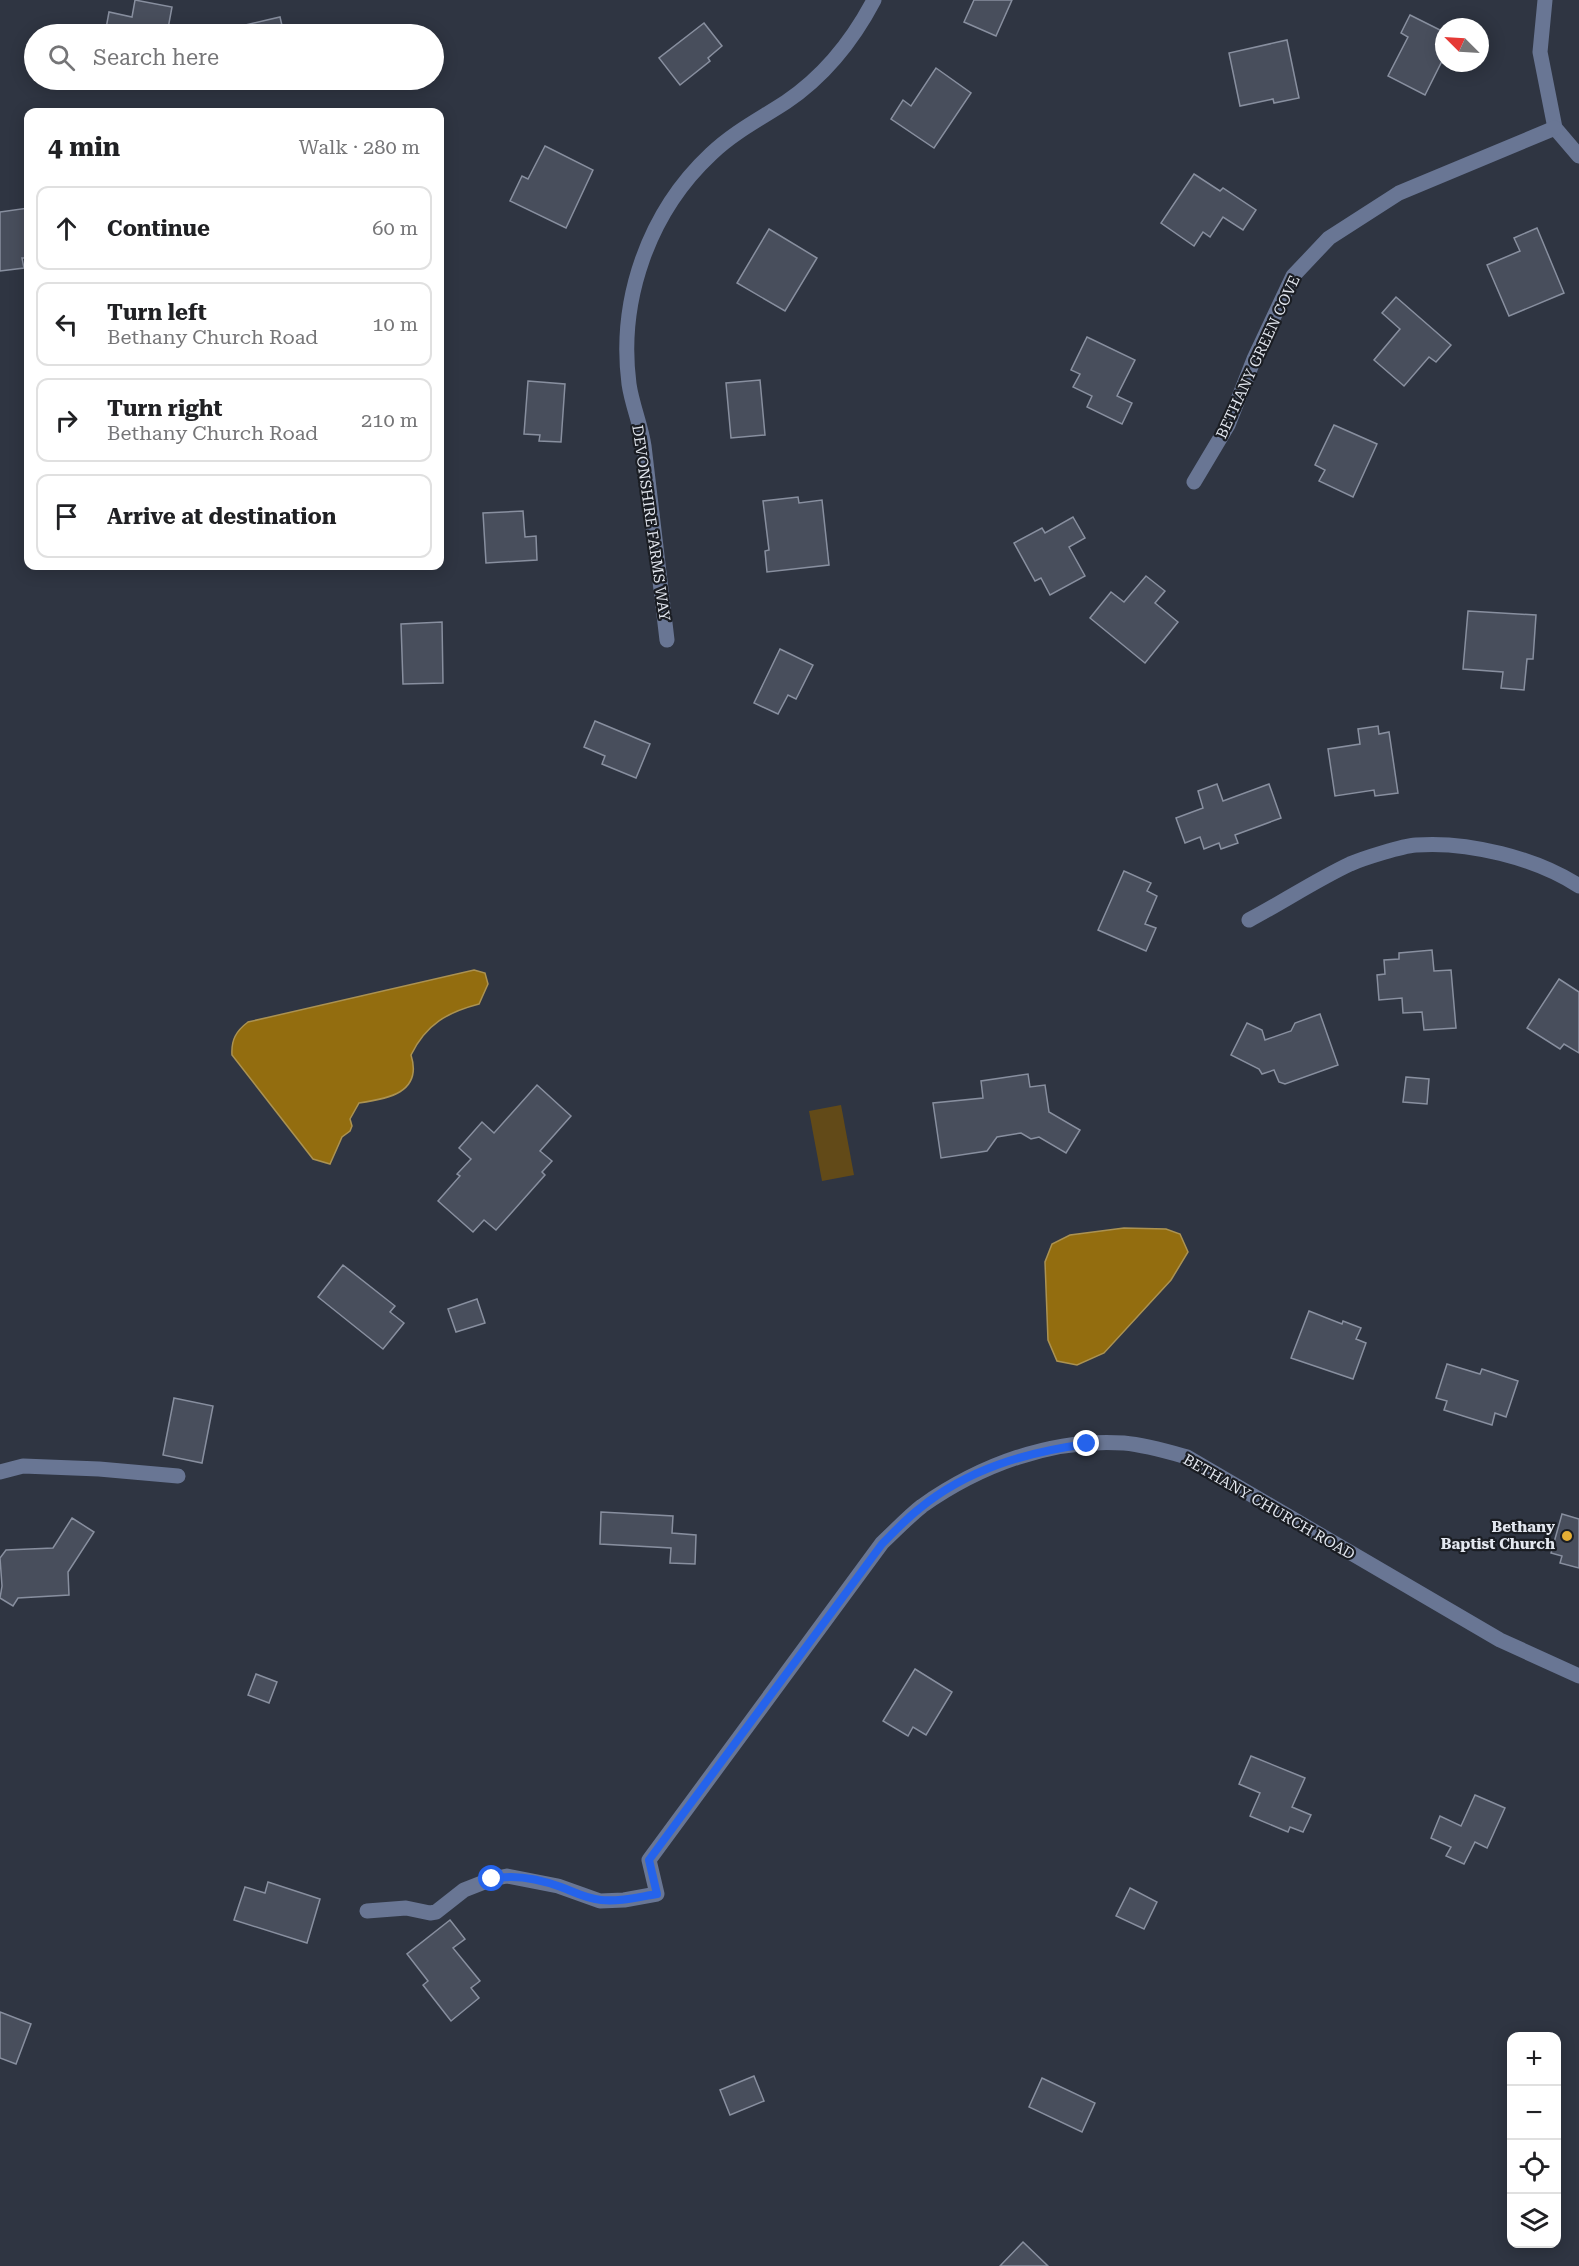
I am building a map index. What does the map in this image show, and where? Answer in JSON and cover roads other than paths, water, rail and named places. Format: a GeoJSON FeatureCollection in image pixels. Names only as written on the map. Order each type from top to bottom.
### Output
{"type":"FeatureCollection","features":[{"type":"Feature","properties":{"kind":"street","name":"DEVONSHIRE FARMS WAY"},"geometry":{"type":"LineString","coordinates":[[667,640],[644,442],[629,386],[628,326],[639,268],[663,213],[679,188],[699,165],[736,133],[787,102],[810,83],[850,39],[874,0]]}},
{"type":"Feature","properties":{"kind":"street"},"geometry":{"type":"LineString","coordinates":[[1545,0],[1540,52],[1555,128],[1579,156]]}},
{"type":"Feature","properties":{"kind":"street","name":"BETHANY GREEN COVE"},"geometry":{"type":"LineString","coordinates":[[1194,482],[1228,424],[1254,359],[1293,276],[1329,238],[1399,193],[1555,128]]}},
{"type":"Feature","properties":{"kind":"street"},"geometry":{"type":"LineString","coordinates":[[1249,920],[1351,864],[1414,845],[1451,846],[1509,856],[1556,873],[1579,886]]}},
{"type":"Feature","properties":{"kind":"street","name":"BETHANY CHURCH ROAD"},"geometry":{"type":"LineString","coordinates":[[367,1911],[406,1908],[436,1912],[464,1890],[507,1876],[558,1886],[600,1900],[624,1900],[657,1894],[649,1860],[882,1544],[921,1507],[961,1481],[1004,1461],[1050,1449],[1087,1444],[1125,1443],[1156,1448],[1187,1457],[1500,1641],[1579,1676]]}},
{"type":"Feature","properties":{"kind":"street"},"geometry":{"type":"LineString","coordinates":[[0,1472],[23,1466],[99,1469],[178,1476]]}},
{"type":"Feature","properties":{"kind":"place","name":"Bethany Baptist Church"},"geometry":{"type":"Point","coordinates":[1567,1536]}}]}
